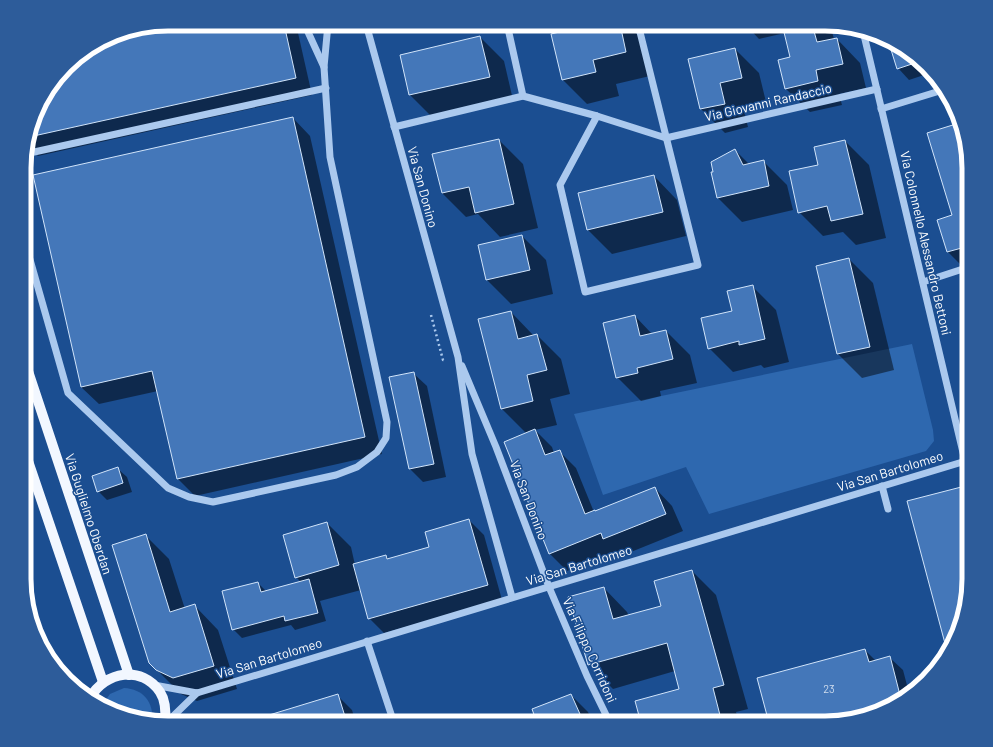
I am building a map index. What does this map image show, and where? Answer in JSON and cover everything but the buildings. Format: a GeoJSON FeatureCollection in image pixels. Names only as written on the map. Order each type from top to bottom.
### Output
{"type":"FeatureCollection","features":[{"type":"Feature","properties":{"kind":"main road","name":"Via Guglielmo Oberdan"},"geometry":{"type":"LineString","coordinates":[[31,380],[129,675]]}},
{"type":"Feature","properties":{"kind":"main road"},"geometry":{"type":"LineString","coordinates":[[31,470],[103,682]]}},
{"type":"Feature","properties":{"kind":"main road"},"geometry":{"type":"LineString","coordinates":[[93,693],[103,682],[115,676],[129,675],[142,678],[153,685],[160,693],[164,702],[166,716]]}},
{"type":"Feature","properties":{"kind":"street"},"geometry":{"type":"LineString","coordinates":[[308,31],[324,67]]}},
{"type":"Feature","properties":{"kind":"street"},"geometry":{"type":"LineString","coordinates":[[31,263],[68,393],[168,488],[189,497],[213,502],[336,475],[357,467],[377,452],[386,438],[387,422],[330,157],[324,67],[327,31]]}},
{"type":"Feature","properties":{"kind":"street","name":"Via San Donino"},"geometry":{"type":"LineString","coordinates":[[368,31],[458,357],[472,454],[512,597]]}},
{"type":"Feature","properties":{"kind":"street"},"geometry":{"type":"LineString","coordinates":[[509,31],[523,96]]}},
{"type":"Feature","properties":{"kind":"street"},"geometry":{"type":"LineString","coordinates":[[597,116],[560,185],[585,292],[698,265],[640,31]]}},
{"type":"Feature","properties":{"kind":"street","name":"Via Colonnello Alessandro Bettoni"},"geometry":{"type":"LineString","coordinates":[[864,37],[922,282],[962,440]]}},
{"type":"Feature","properties":{"kind":"street"},"geometry":{"type":"LineString","coordinates":[[32,152],[326,88]]}},
{"type":"Feature","properties":{"kind":"street","name":"Via Giovanni Randaccio"},"geometry":{"type":"LineString","coordinates":[[666,138],[876,89]]}},
{"type":"Feature","properties":{"kind":"street"},"geometry":{"type":"LineString","coordinates":[[881,109],[938,91]]}},
{"type":"Feature","properties":{"kind":"street"},"geometry":{"type":"LineString","coordinates":[[394,127],[523,96],[597,116],[666,138]]}},
{"type":"Feature","properties":{"kind":"street"},"geometry":{"type":"LineString","coordinates":[[922,282],[962,269]]}},
{"type":"Feature","properties":{"kind":"street","name":"Via San Donino"},"geometry":{"type":"LineString","coordinates":[[458,357],[496,447],[549,587]]}},
{"type":"Feature","properties":{"kind":"street","name":"Via San Bartolomeo"},"geometry":{"type":"LineString","coordinates":[[173,716],[197,693],[962,462]]}},
{"type":"Feature","properties":{"kind":"street"},"geometry":{"type":"LineString","coordinates":[[882,486],[888,509]]}},
{"type":"Feature","properties":{"kind":"street","name":"Via Filippo Corridoni"},"geometry":{"type":"LineString","coordinates":[[549,587],[587,676],[607,716]]}},
{"type":"Feature","properties":{"kind":"street"},"geometry":{"type":"LineString","coordinates":[[367,641],[392,716]]}},
{"type":"Feature","properties":{"kind":"street","name":"Via San Bartolomeo"},"geometry":{"type":"LineString","coordinates":[[153,685],[197,693]]}},
{"type":"Feature","properties":{"kind":"shaded area"},"geometry":{"type":"Polygon","coordinates":[[[912,344],[933,430],[934,441],[926,451],[709,514],[686,467],[603,495],[574,414],[912,344]]]}},
{"type":"Feature","properties":{"kind":"shaded area"},"geometry":{"type":"Polygon","coordinates":[[[124,688],[137,691],[149,702],[152,715],[124,709],[105,701],[110,694],[124,688]]]}}]}
